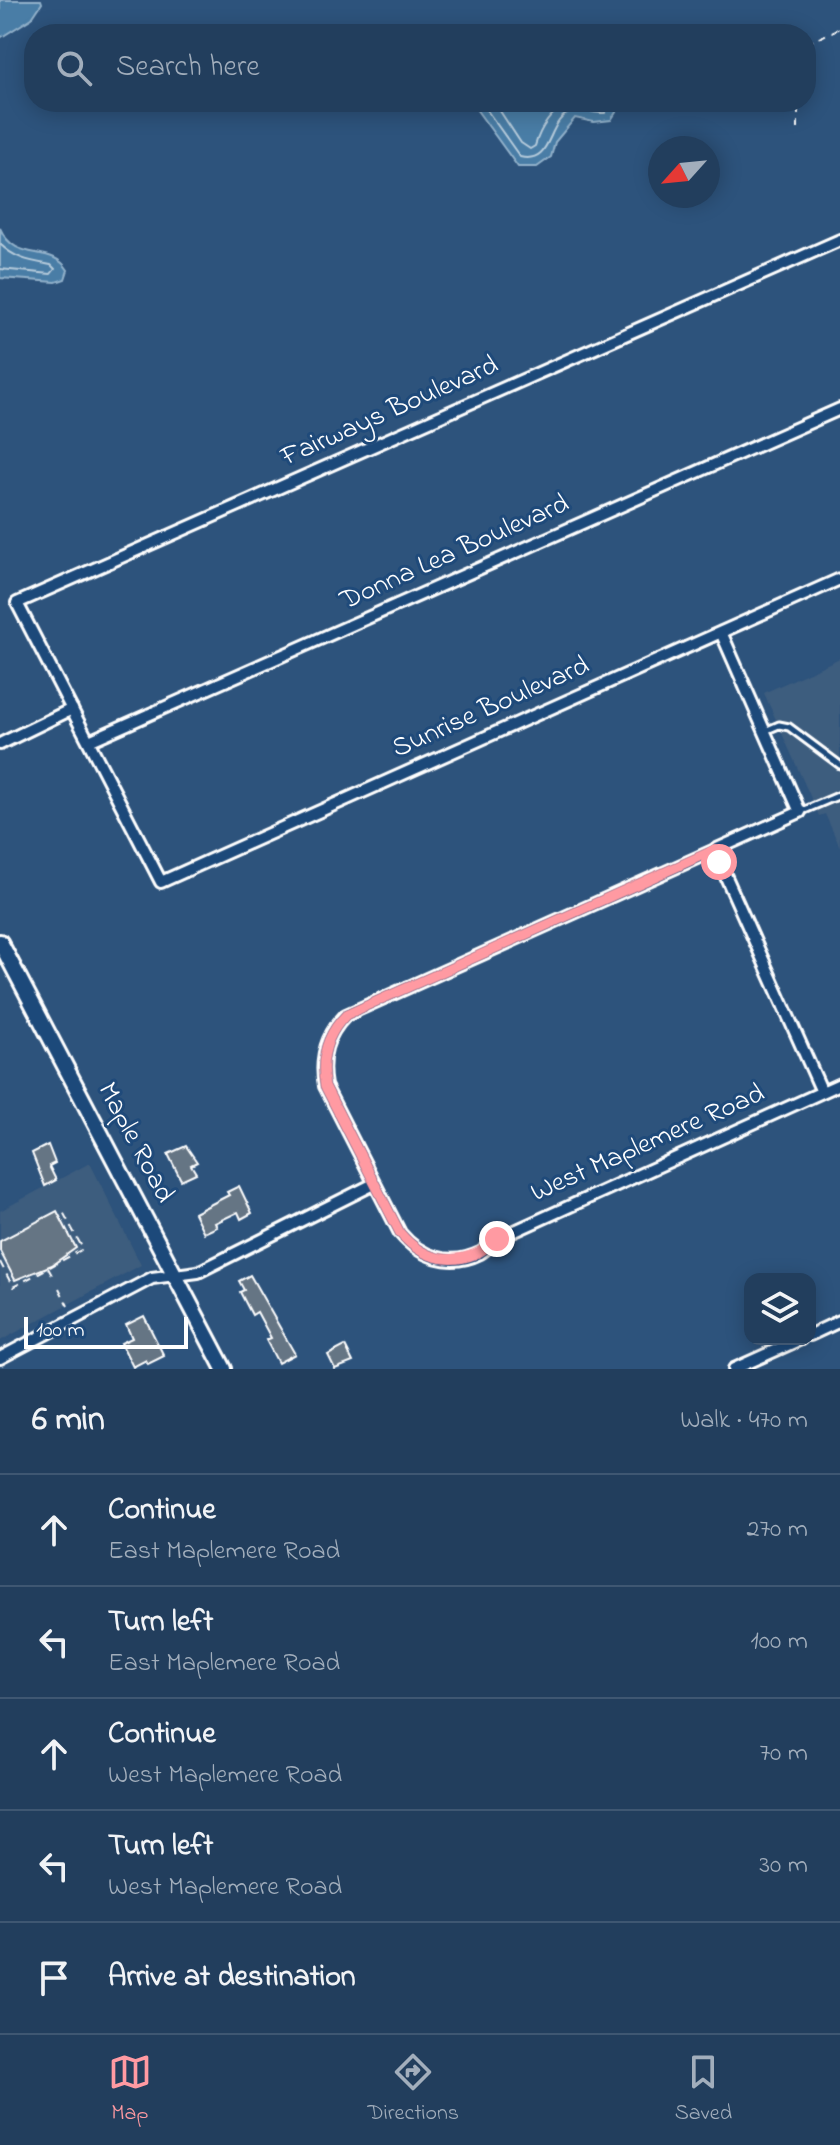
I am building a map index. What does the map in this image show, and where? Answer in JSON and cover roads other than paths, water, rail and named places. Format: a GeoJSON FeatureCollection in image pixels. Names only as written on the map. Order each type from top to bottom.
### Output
{"type":"FeatureCollection","features":[{"type":"Feature","properties":{"kind":"main road","name":"Maple Road"},"geometry":{"type":"LineString","coordinates":[[0,942],[224,1369]]}},
{"type":"Feature","properties":{"kind":"street","name":"Fairways Boulevard"},"geometry":{"type":"LineString","coordinates":[[72,709],[17,603],[840,240]]}},
{"type":"Feature","properties":{"kind":"street","name":"Donna Lea Boulevard"},"geometry":{"type":"LineString","coordinates":[[89,741],[840,409]]}},
{"type":"Feature","properties":{"kind":"street","name":"Sunrise Boulevard"},"geometry":{"type":"LineString","coordinates":[[89,741],[161,882],[840,579]]}},
{"type":"Feature","properties":{"kind":"street"},"geometry":{"type":"LineString","coordinates":[[721,632],[800,812]]}},
{"type":"Feature","properties":{"kind":"street"},"geometry":{"type":"LineString","coordinates":[[0,744],[72,709],[89,741]]}},
{"type":"Feature","properties":{"kind":"street","name":"West Maplemere Road"},"geometry":{"type":"LineString","coordinates":[[800,812],[346,1015],[325,1047],[323,1074],[325,1086],[400,1233],[418,1250],[439,1259],[466,1258],[478,1253],[506,1235],[840,1084]]}},
{"type":"Feature","properties":{"kind":"street"},"geometry":{"type":"LineString","coordinates":[[714,850],[822,1092]]}},
{"type":"Feature","properties":{"kind":"street"},"geometry":{"type":"LineString","coordinates":[[0,1358],[152,1278],[198,1272],[374,1184]]}},
{"type":"Feature","properties":{"kind":"street"},"geometry":{"type":"LineString","coordinates":[[816,1332],[840,1321]]}},
{"type":"Feature","properties":{"kind":"street"},"geometry":{"type":"LineString","coordinates":[[734,1369],[788,1345]]}},
{"type":"Feature","properties":{"kind":"lane"},"geometry":{"type":"LineString","coordinates":[[764,731],[779,725],[789,727],[840,765]]}},
{"type":"Feature","properties":{"kind":"lane"},"geometry":{"type":"LineString","coordinates":[[800,812],[840,795]]}},
{"type":"Feature","properties":{"kind":"water"},"geometry":{"type":"Polygon","coordinates":[[[0,0],[41,0],[42,3],[32,18],[0,38],[0,0]]]}},
{"type":"Feature","properties":{"kind":"water"},"geometry":{"type":"Polygon","coordinates":[[[478,112],[616,112],[611,120],[594,122],[575,118],[555,142],[551,157],[537,167],[518,167],[478,112]]]}},
{"type":"Feature","properties":{"kind":"water"},"geometry":{"type":"Polygon","coordinates":[[[0,228],[15,246],[61,262],[68,270],[65,279],[56,282],[0,278],[0,228]]]}}]}
